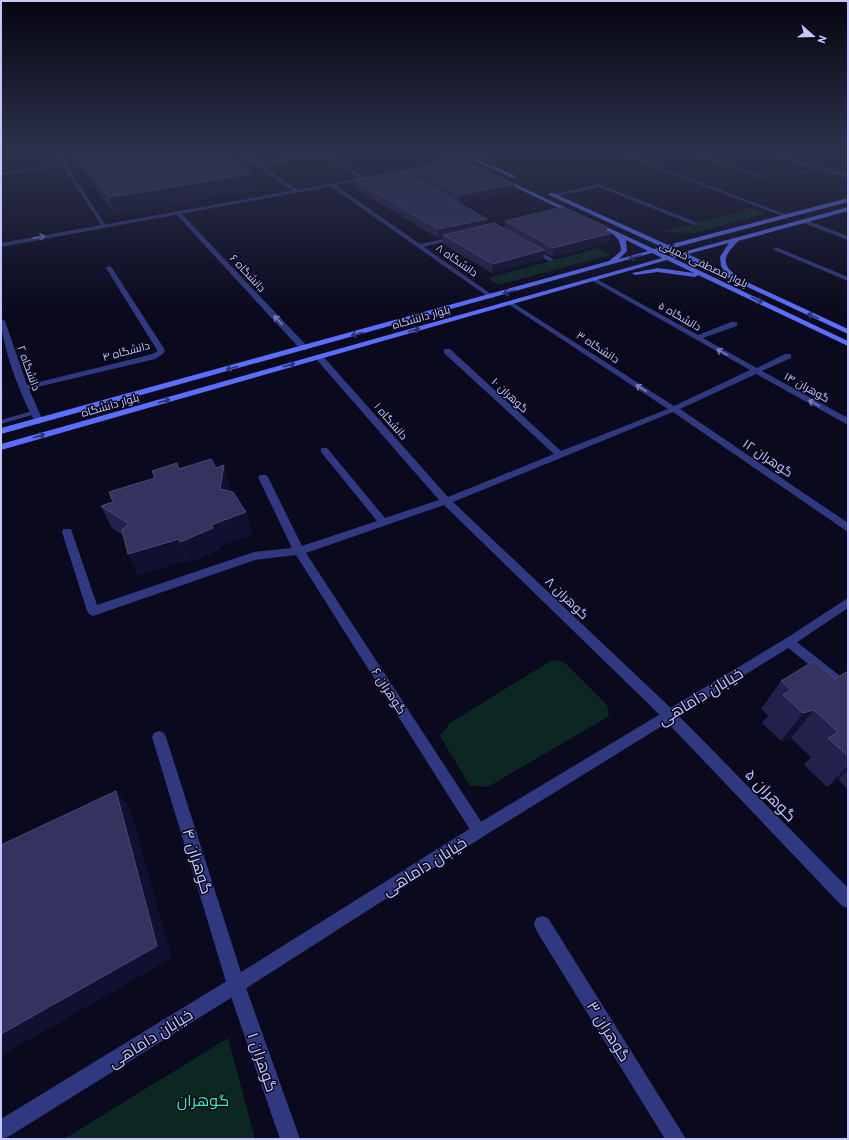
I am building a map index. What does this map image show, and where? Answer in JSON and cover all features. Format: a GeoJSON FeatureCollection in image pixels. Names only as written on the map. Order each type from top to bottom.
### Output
{"type":"FeatureCollection","features":[{"type":"Feature","properties":{"kind":"main road"},"geometry":{"type":"LineString","coordinates":[[556,205],[580,217]]}},
{"type":"Feature","properties":{"kind":"main road","name":"بلوار مصطفی خمینی"},"geometry":{"type":"LineString","coordinates":[[573,205],[668,247],[848,332]]}},
{"type":"Feature","properties":{"kind":"main road","name":"بلوار دانشگاه"},"geometry":{"type":"LineString","coordinates":[[1,431],[668,247],[828,205]]}},
{"type":"Feature","properties":{"kind":"main road","name":"بلوار دانشگاه"},"geometry":{"type":"LineString","coordinates":[[1,447],[848,208]]}},
{"type":"Feature","properties":{"kind":"main road","name":"بلوار مصطفی خمینی"},"geometry":{"type":"LineString","coordinates":[[587,220],[848,344]]}},
{"type":"Feature","properties":{"kind":"main road"},"geometry":{"type":"LineString","coordinates":[[610,264],[619,258],[624,251],[624,242],[619,235]]}},
{"type":"Feature","properties":{"kind":"main road"},"geometry":{"type":"LineString","coordinates":[[639,235],[676,241],[711,237]]}},
{"type":"Feature","properties":{"kind":"main road"},"geometry":{"type":"LineString","coordinates":[[736,240],[728,246],[722,259],[723,265],[737,280]]}},
{"type":"Feature","properties":{"kind":"main road"},"geometry":{"type":"LineString","coordinates":[[603,276],[658,270],[707,276]]}},
{"type":"Feature","properties":{"kind":"street"},"geometry":{"type":"LineString","coordinates":[[91,205],[104,225]]}},
{"type":"Feature","properties":{"kind":"street"},"geometry":{"type":"LineString","coordinates":[[1,244],[215,205]]}},
{"type":"Feature","properties":{"kind":"street","name":"دانشگاه ۸"},"geometry":{"type":"LineString","coordinates":[[361,205],[492,296]]}},
{"type":"Feature","properties":{"kind":"street"},"geometry":{"type":"LineString","coordinates":[[649,205],[696,224]]}},
{"type":"Feature","properties":{"kind":"street"},"geometry":{"type":"LineString","coordinates":[[758,205],[787,216]]}},
{"type":"Feature","properties":{"kind":"street"},"geometry":{"type":"LineString","coordinates":[[560,212],[568,211]]}},
{"type":"Feature","properties":{"kind":"street","name":"دانشگاه ۶"},"geometry":{"type":"LineString","coordinates":[[177,212],[304,348]]}},
{"type":"Feature","properties":{"kind":"street"},"geometry":{"type":"LineString","coordinates":[[803,221],[848,238]]}},
{"type":"Feature","properties":{"kind":"street"},"geometry":{"type":"LineString","coordinates":[[419,246],[464,235]]}},
{"type":"Feature","properties":{"kind":"street"},"geometry":{"type":"LineString","coordinates":[[526,246],[551,260]]}},
{"type":"Feature","properties":{"kind":"street"},"geometry":{"type":"LineString","coordinates":[[776,249],[848,279]]}},
{"type":"Feature","properties":{"kind":"street","name":"دانشگاه ۴"},"geometry":{"type":"LineString","coordinates":[[24,388],[152,357],[160,353],[161,350],[109,268]]}},
{"type":"Feature","properties":{"kind":"street","name":"دانشگاه ۵"},"geometry":{"type":"LineString","coordinates":[[593,280],[756,372]]}},
{"type":"Feature","properties":{"kind":"street","name":"دانشگاه ۳"},"geometry":{"type":"LineString","coordinates":[[510,303],[674,409]]}},
{"type":"Feature","properties":{"kind":"street","name":"دانشگاه ۲"},"geometry":{"type":"LineString","coordinates":[[1,321],[24,388],[39,421]]}},
{"type":"Feature","properties":{"kind":"street"},"geometry":{"type":"LineString","coordinates":[[696,338],[734,324]]}},
{"type":"Feature","properties":{"kind":"street","name":"گوهران ۱۰"},"geometry":{"type":"LineString","coordinates":[[446,351],[559,454]]}},
{"type":"Feature","properties":{"kind":"street"},"geometry":{"type":"LineString","coordinates":[[67,532],[93,611],[254,556],[299,551],[446,501],[559,454],[674,409],[788,356]]}},
{"type":"Feature","properties":{"kind":"street","name":"دانشگاه ۱"},"geometry":{"type":"LineString","coordinates":[[319,357],[446,501]]}},
{"type":"Feature","properties":{"kind":"street","name":"گوهران ۱۴"},"geometry":{"type":"LineString","coordinates":[[756,372],[848,422]]}},
{"type":"Feature","properties":{"kind":"street","name":"گوهران ۱۲"},"geometry":{"type":"LineString","coordinates":[[674,409],[848,528]]}},
{"type":"Feature","properties":{"kind":"street"},"geometry":{"type":"LineString","coordinates":[[324,450],[384,522]]}},
{"type":"Feature","properties":{"kind":"street","name":"گوهران ۶"},"geometry":{"type":"LineString","coordinates":[[263,477],[299,551],[479,832]]}},
{"type":"Feature","properties":{"kind":"street","name":"گوهران ۸"},"geometry":{"type":"LineString","coordinates":[[446,501],[669,715]]}},
{"type":"Feature","properties":{"kind":"street","name":"خیابان داماهی"},"geometry":{"type":"LineString","coordinates":[[1,1130],[236,985],[479,832],[789,642],[848,602]]}},
{"type":"Feature","properties":{"kind":"street"},"geometry":{"type":"LineString","coordinates":[[789,642],[848,689]]}},
{"type":"Feature","properties":{"kind":"street","name":"گوهران ۵"},"geometry":{"type":"LineString","coordinates":[[669,715],[848,900]]}},
{"type":"Feature","properties":{"kind":"street","name":"گوهران ۴"},"geometry":{"type":"LineString","coordinates":[[159,737],[236,985]]}},
{"type":"Feature","properties":{"kind":"street","name":"گوهران ۳"},"geometry":{"type":"LineString","coordinates":[[542,924],[676,1139]]}},
{"type":"Feature","properties":{"kind":"street","name":"گوهران ۱"},"geometry":{"type":"LineString","coordinates":[[236,985],[290,1139]]}},
{"type":"Feature","properties":{"kind":"lane"},"geometry":{"type":"LineString","coordinates":[[1,422],[35,413]]}},
{"type":"Feature","properties":{"kind":"green space"},"geometry":{"type":"Polygon","coordinates":[[[752,208],[765,214],[693,233],[661,232],[752,208]]]}},
{"type":"Feature","properties":{"kind":"green space"},"geometry":{"type":"Polygon","coordinates":[[[599,248],[611,255],[498,285],[488,278],[599,248]]]}},
{"type":"Feature","properties":{"kind":"green space"},"geometry":{"type":"Polygon","coordinates":[[[552,660],[564,662],[607,705],[609,716],[488,787],[470,786],[440,736],[450,723],[552,660]]]}},
{"type":"Feature","properties":{"kind":"green space","name":"گوهران"},"geometry":{"type":"Polygon","coordinates":[[[228,1038],[255,1139],[64,1139],[228,1038]]]}},
{"type":"Feature","properties":{"kind":"building"},"geometry":{"type":"Polygon","coordinates":[[[397,205],[463,205],[487,219],[438,229],[397,205]]]}},
{"type":"Feature","properties":{"kind":"building"},"geometry":{"type":"Polygon","coordinates":[[[563,207],[607,227],[601,228],[611,233],[553,248],[505,221],[563,207]]]}},
{"type":"Feature","properties":{"kind":"building"},"geometry":{"type":"Polygon","coordinates":[[[494,223],[544,250],[493,264],[443,235],[494,223]]]}},
{"type":"Feature","properties":{"kind":"building"},"geometry":{"type":"Polygon","coordinates":[[[211,459],[216,468],[224,465],[220,489],[233,492],[246,512],[211,525],[213,528],[180,542],[179,539],[128,554],[122,530],[129,524],[101,506],[113,502],[109,492],[155,478],[152,471],[177,463],[179,469],[211,459]]]}},
{"type":"Feature","properties":{"kind":"building"},"geometry":{"type":"Polygon","coordinates":[[[814,661],[835,679],[848,671],[848,756],[828,738],[838,732],[814,710],[803,713],[783,695],[791,690],[781,681],[814,661]]]}},
{"type":"Feature","properties":{"kind":"building"},"geometry":{"type":"Polygon","coordinates":[[[116,791],[157,946],[1,1034],[1,845],[116,791]]]}}]}
